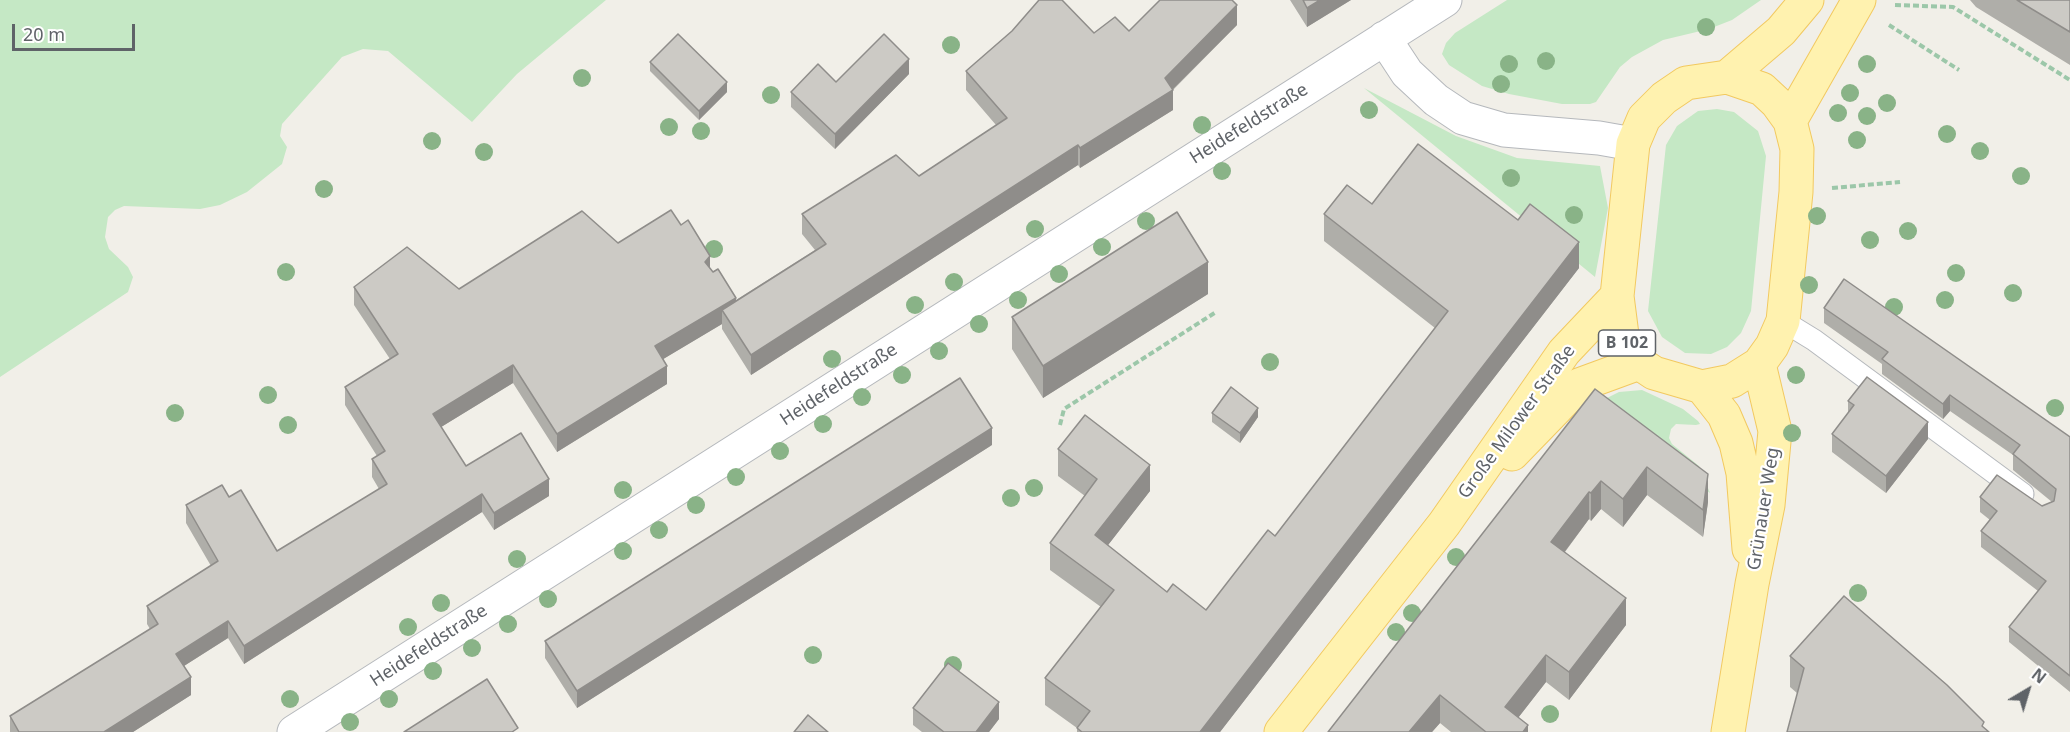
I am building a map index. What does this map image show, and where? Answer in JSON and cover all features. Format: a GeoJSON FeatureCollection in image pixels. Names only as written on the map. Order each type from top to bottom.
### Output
{"type":"FeatureCollection","features":[{"type":"Feature","properties":{"kind":"main road"},"geometry":{"type":"LineString","coordinates":[[1727,77],[1781,31],[1807,0]]}},
{"type":"Feature","properties":{"kind":"main road"},"geometry":{"type":"LineString","coordinates":[[1790,121],[1858,2]]}},
{"type":"Feature","properties":{"kind":"main road","name":"B 102"},"geometry":{"type":"LineString","coordinates":[[1727,77],[1762,89],[1777,102],[1790,121],[1797,149],[1796,192],[1783,321],[1773,346],[1759,364],[1732,381],[1702,387],[1654,373],[1639,363],[1622,335],[1617,296],[1633,144],[1644,118],[1664,98],[1686,82],[1727,77]]}},
{"type":"Feature","properties":{"kind":"main road","name":"Große Milower Straße"},"geometry":{"type":"LineString","coordinates":[[1281,732],[1444,524],[1564,352],[1617,296]]}},
{"type":"Feature","properties":{"kind":"main road","name":"Große Milower Straße"},"geometry":{"type":"LineString","coordinates":[[1444,524],[1579,385],[1639,363]]}},
{"type":"Feature","properties":{"kind":"main road","name":"Grünauer Weg"},"geometry":{"type":"LineString","coordinates":[[1728,732],[1752,584],[1768,505],[1775,431],[1759,364]]}},
{"type":"Feature","properties":{"kind":"main road","name":"Grünauer Weg"},"geometry":{"type":"LineString","coordinates":[[1702,387],[1724,415],[1736,443],[1743,473],[1752,584]]}},
{"type":"Feature","properties":{"kind":"street","name":"Heidefeldstraße"},"geometry":{"type":"LineString","coordinates":[[294,732],[1445,0]]}},
{"type":"Feature","properties":{"kind":"street"},"geometry":{"type":"LineString","coordinates":[[1384,38],[1407,73],[1436,100],[1463,118],[1504,130],[1599,138],[1633,144]]}},
{"type":"Feature","properties":{"kind":"lane"},"geometry":{"type":"LineString","coordinates":[[1783,321],[1814,340],[2035,502]]}},
{"type":"Feature","properties":{"kind":"path"},"geometry":{"type":"LineString","coordinates":[[1858,2],[1959,70]]}},
{"type":"Feature","properties":{"kind":"path"},"geometry":{"type":"LineString","coordinates":[[1858,2],[1953,7],[2070,80]]}},
{"type":"Feature","properties":{"kind":"path"},"geometry":{"type":"LineString","coordinates":[[1796,192],[1900,182]]}},
{"type":"Feature","properties":{"kind":"path"},"geometry":{"type":"LineString","coordinates":[[1060,425],[1064,409],[1215,312]]}},
{"type":"Feature","properties":{"kind":"green space"},"geometry":{"type":"Polygon","coordinates":[[[0,0],[606,0],[517,74],[472,122],[388,51],[363,49],[342,57],[282,124],[280,136],[287,147],[282,164],[247,192],[220,205],[200,209],[124,206],[115,210],[108,217],[105,237],[109,249],[128,267],[133,277],[128,292],[0,377],[0,0]]]}},
{"type":"Feature","properties":{"kind":"green space"},"geometry":{"type":"Polygon","coordinates":[[[1507,0],[1761,0],[1732,20],[1709,29],[1663,40],[1632,57],[1620,67],[1596,102],[1562,104],[1509,94],[1482,86],[1449,65],[1442,54],[1446,43],[1455,33],[1507,0]]]}},
{"type":"Feature","properties":{"kind":"green space"},"geometry":{"type":"Polygon","coordinates":[[[1364,88],[1456,136],[1517,158],[1600,166],[1608,208],[1595,277],[1364,88]]]}},
{"type":"Feature","properties":{"kind":"green space"},"geometry":{"type":"Polygon","coordinates":[[[1717,109],[1734,112],[1758,131],[1766,156],[1751,311],[1741,333],[1727,347],[1711,354],[1685,353],[1662,337],[1648,311],[1666,145],[1677,126],[1698,111],[1717,109]]]}},
{"type":"Feature","properties":{"kind":"green space"},"geometry":{"type":"Polygon","coordinates":[[[1642,390],[1683,409],[1700,424],[1676,424],[1671,429],[1669,438],[1672,444],[1699,466],[1710,493],[1593,405],[1619,392],[1642,390]]]}},
{"type":"Feature","properties":{"kind":"building"},"geometry":{"type":"Polygon","coordinates":[[[1039,0],[1062,0],[1094,33],[1115,17],[1129,31],[1160,0],[1232,0],[1237,5],[1165,78],[1173,90],[1080,148],[1078,145],[751,355],[722,310],[826,244],[802,214],[896,155],[919,176],[1007,118],[966,71],[1012,31],[1039,0]]]}},
{"type":"Feature","properties":{"kind":"building"},"geometry":{"type":"Polygon","coordinates":[[[1303,0],[1320,0],[1307,8],[1303,0]]]}},
{"type":"Feature","properties":{"kind":"building"},"geometry":{"type":"Polygon","coordinates":[[[2017,0],[2070,0],[2070,32],[2017,0]]]}},
{"type":"Feature","properties":{"kind":"building"},"geometry":{"type":"Polygon","coordinates":[[[678,34],[727,82],[699,111],[650,62],[678,34]]]}},
{"type":"Feature","properties":{"kind":"building"},"geometry":{"type":"Polygon","coordinates":[[[884,34],[909,59],[835,134],[791,92],[818,64],[836,82],[884,34]]]}},
{"type":"Feature","properties":{"kind":"building"},"geometry":{"type":"Polygon","coordinates":[[[1418,144],[1518,220],[1530,204],[1579,242],[1200,732],[1082,732],[1077,728],[1090,711],[1045,678],[1114,590],[1050,543],[1097,479],[1058,449],[1085,415],[1150,465],[1095,535],[1167,592],[1173,584],[1206,610],[1268,530],[1275,536],[1448,311],[1324,214],[1347,185],[1372,204],[1418,144]]]}},
{"type":"Feature","properties":{"kind":"building"},"geometry":{"type":"Polygon","coordinates":[[[671,210],[681,225],[688,220],[710,256],[705,262],[713,272],[718,269],[736,298],[655,346],[667,366],[557,434],[513,365],[433,414],[466,466],[521,433],[549,479],[494,513],[482,494],[244,646],[228,621],[176,654],[191,677],[104,732],[19,732],[10,716],[158,624],[147,606],[218,561],[186,505],[222,485],[229,497],[241,490],[277,551],[387,484],[372,459],[385,451],[345,387],[398,354],[354,287],[407,247],[459,289],[582,211],[618,243],[671,210]]]}},
{"type":"Feature","properties":{"kind":"building"},"geometry":{"type":"Polygon","coordinates":[[[1177,212],[1208,262],[1043,366],[1012,317],[1177,212]]]}},
{"type":"Feature","properties":{"kind":"building"},"geometry":{"type":"Polygon","coordinates":[[[1844,279],[2070,437],[2070,676],[2009,627],[2046,581],[1981,531],[1997,511],[1980,497],[1997,475],[2042,506],[2054,501],[2056,489],[2013,454],[2020,445],[1950,395],[1943,404],[1882,359],[1888,352],[1824,308],[1844,279]]]}},
{"type":"Feature","properties":{"kind":"building"},"geometry":{"type":"Polygon","coordinates":[[[1867,377],[1928,422],[1886,476],[1832,434],[1854,405],[1848,401],[1867,377]]]}},
{"type":"Feature","properties":{"kind":"building"},"geometry":{"type":"Polygon","coordinates":[[[960,378],[992,428],[577,691],[545,641],[960,378]]]}},
{"type":"Feature","properties":{"kind":"building"},"geometry":{"type":"Polygon","coordinates":[[[1231,387],[1258,408],[1240,433],[1212,413],[1231,387]]]}},
{"type":"Feature","properties":{"kind":"building"},"geometry":{"type":"Polygon","coordinates":[[[1595,389],[1708,474],[1703,510],[1647,467],[1623,499],[1601,481],[1591,493],[1589,492],[1551,542],[1626,598],[1569,672],[1546,655],[1505,707],[1528,725],[1523,732],[1486,732],[1440,695],[1409,732],[1328,732],[1595,389]]]}},
{"type":"Feature","properties":{"kind":"building"},"geometry":{"type":"Polygon","coordinates":[[[1844,596],[1947,685],[1984,722],[1982,726],[1989,732],[1787,732],[1804,668],[1790,656],[1844,596]]]}},
{"type":"Feature","properties":{"kind":"building"},"geometry":{"type":"Polygon","coordinates":[[[948,663],[999,702],[976,732],[944,732],[913,708],[948,663]]]}},
{"type":"Feature","properties":{"kind":"building"},"geometry":{"type":"Polygon","coordinates":[[[487,679],[518,728],[512,732],[404,732],[487,679]]]}},
{"type":"Feature","properties":{"kind":"building"},"geometry":{"type":"Polygon","coordinates":[[[808,715],[828,732],[794,732],[808,715]]]}}]}
